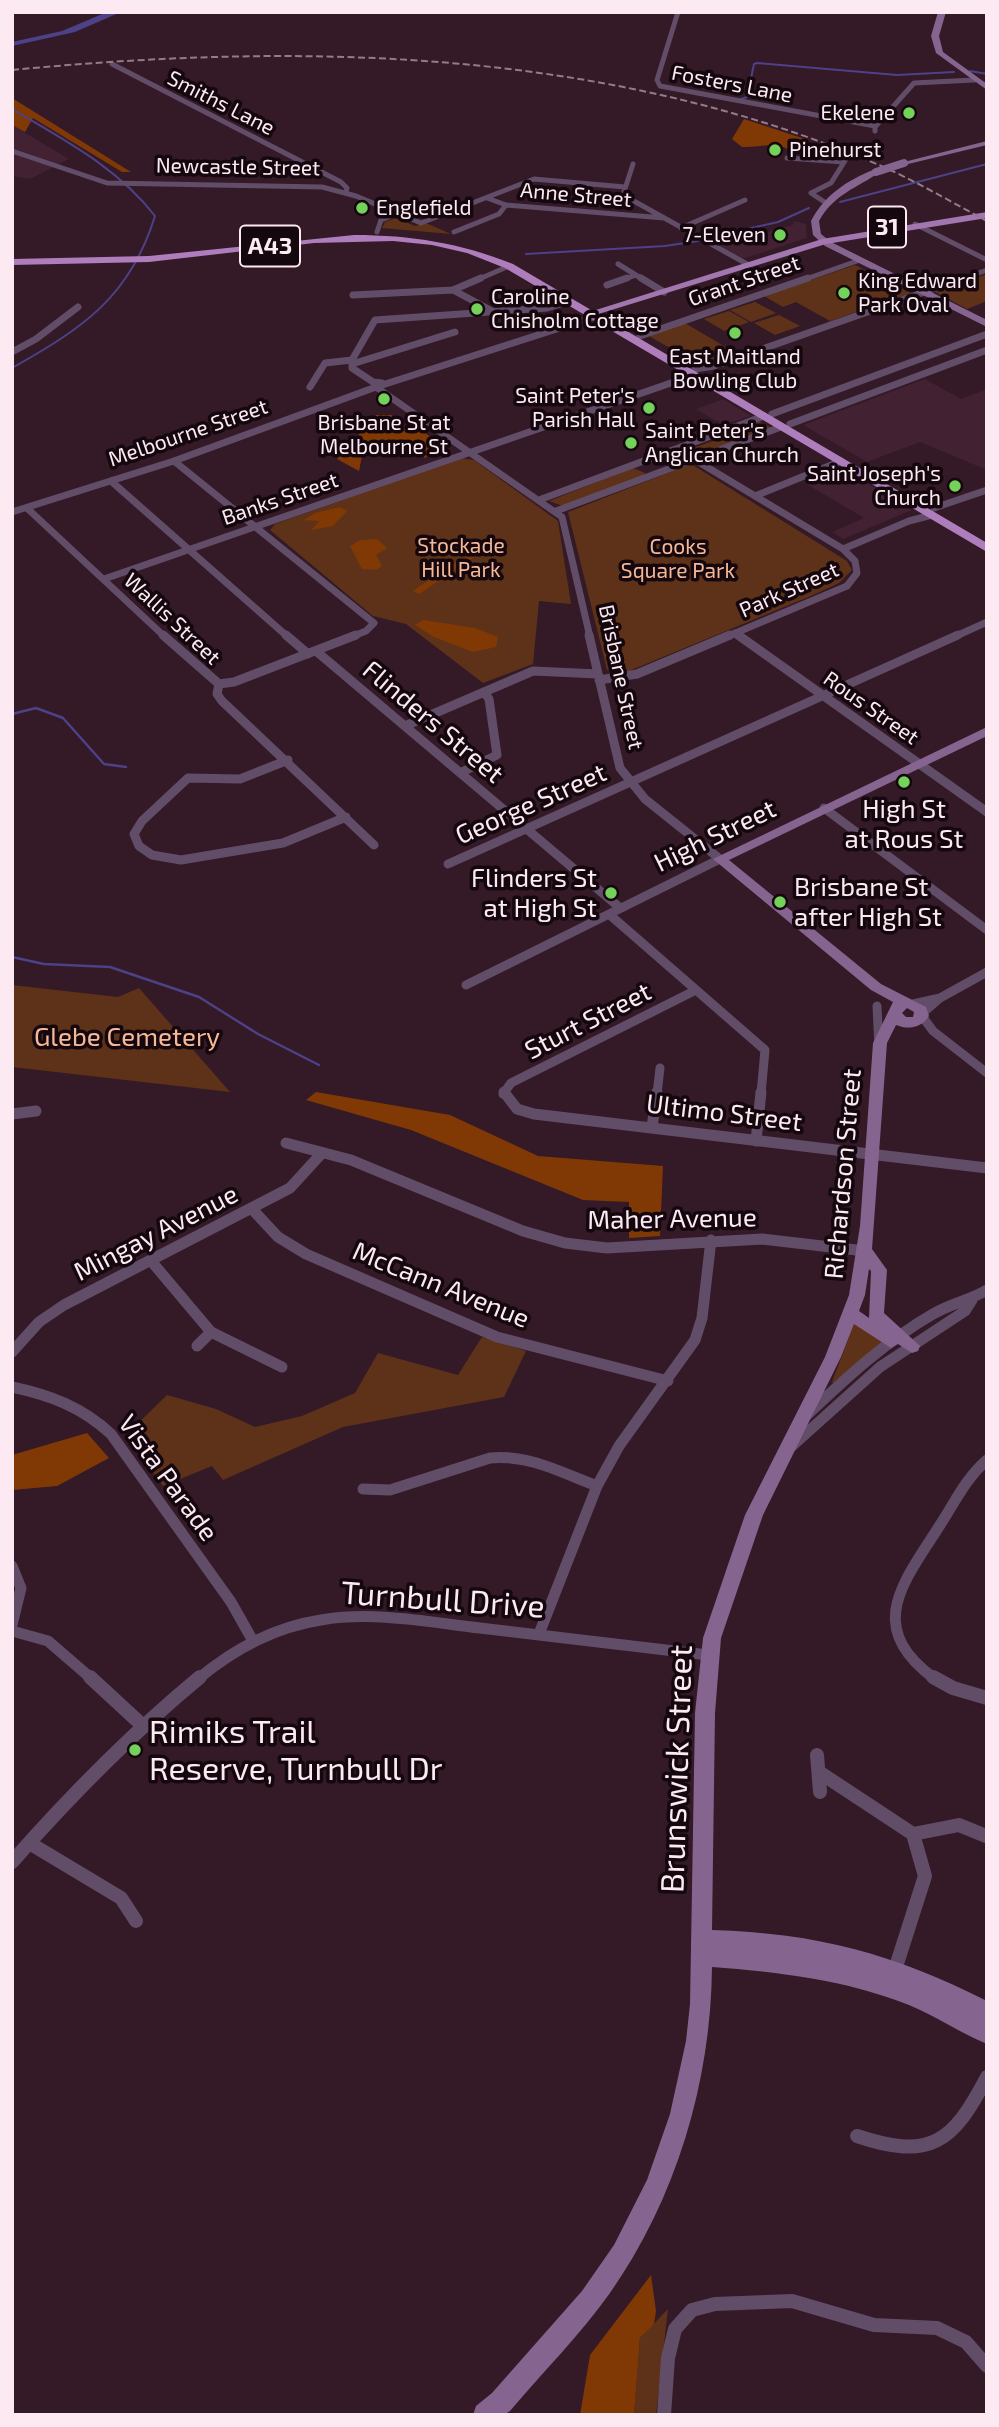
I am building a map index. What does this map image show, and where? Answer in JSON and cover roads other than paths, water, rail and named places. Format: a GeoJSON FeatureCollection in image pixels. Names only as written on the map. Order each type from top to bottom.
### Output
{"type":"FeatureCollection","features":[{"type":"Feature","properties":{"kind":"highway","name":"A43"},"geometry":{"type":"LineString","coordinates":[[12,261],[125,260],[377,234],[450,243],[513,265],[699,371]]}},
{"type":"Feature","properties":{"kind":"highway","name":"A43"},"geometry":{"type":"LineString","coordinates":[[513,265],[567,302],[640,335],[841,461],[919,503]]}},
{"type":"Feature","properties":{"kind":"highway","name":"A43"},"geometry":{"type":"LineString","coordinates":[[785,426],[919,503]]}},
{"type":"Feature","properties":{"kind":"highway"},"geometry":{"type":"LineString","coordinates":[[919,503],[987,548]]}},
{"type":"Feature","properties":{"kind":"highway"},"geometry":{"type":"LineString","coordinates":[[940,516],[987,540]]}},
{"type":"Feature","properties":{"kind":"main road"},"geometry":{"type":"LineString","coordinates":[[943,12],[934,36],[936,44],[950,63],[987,89]]}},
{"type":"Feature","properties":{"kind":"main road"},"geometry":{"type":"LineString","coordinates":[[987,143],[876,172],[836,193],[815,221],[815,229],[822,240],[987,324]]}},
{"type":"Feature","properties":{"kind":"main road","name":"Melbourne Street"},"geometry":{"type":"LineString","coordinates":[[595,314],[822,240],[987,215]]}},
{"type":"Feature","properties":{"kind":"main road","name":"High Street"},"geometry":{"type":"LineString","coordinates":[[720,859],[987,731]]}},
{"type":"Feature","properties":{"kind":"main road","name":"Brisbane Street"},"geometry":{"type":"LineString","coordinates":[[720,859],[909,1013]]}},
{"type":"Feature","properties":{"kind":"main road","name":"Richardson Street"},"geometry":{"type":"LineString","coordinates":[[782,1456],[851,1314],[865,1251],[879,1048],[887,1031],[909,1013]]}},
{"type":"Feature","properties":{"kind":"main road"},"geometry":{"type":"LineString","coordinates":[[865,1251],[879,1270],[876,1315],[902,1344]]}},
{"type":"Feature","properties":{"kind":"main road"},"geometry":{"type":"LineString","coordinates":[[851,1314],[902,1344]]}},
{"type":"Feature","properties":{"kind":"main road","name":"Brunswick Street"},"geometry":{"type":"LineString","coordinates":[[485,2415],[501,2402],[602,2284],[659,2176],[689,2088],[698,2043],[703,1948],[708,1655],[716,1621],[754,1515],[782,1456]]}},
{"type":"Feature","properties":{"kind":"main road"},"geometry":{"type":"LineString","coordinates":[[703,1948],[893,1977],[987,2012]]}},
{"type":"Feature","properties":{"kind":"main road"},"geometry":{"type":"LineString","coordinates":[[893,1977],[987,2033]]}},
{"type":"Feature","properties":{"kind":"street","name":"Fosters Lane"},"geometry":{"type":"LineString","coordinates":[[678,12],[657,80],[660,86],[875,130],[914,83],[974,80]]}},
{"type":"Feature","properties":{"kind":"street","name":"Smiths Lane"},"geometry":{"type":"LineString","coordinates":[[112,64],[341,181],[347,188],[346,192]]}},
{"type":"Feature","properties":{"kind":"street","name":"Newcastle Street"},"geometry":{"type":"LineString","coordinates":[[12,151],[90,180],[115,184],[300,185],[346,192],[417,222],[486,198]]}},
{"type":"Feature","properties":{"kind":"street"},"geometry":{"type":"LineString","coordinates":[[787,158],[846,159],[831,183],[811,193],[816,200],[826,203]]}},
{"type":"Feature","properties":{"kind":"street"},"geometry":{"type":"LineString","coordinates":[[633,164],[623,195],[747,264]]}},
{"type":"Feature","properties":{"kind":"street"},"geometry":{"type":"LineString","coordinates":[[486,198],[534,180],[625,187]]}},
{"type":"Feature","properties":{"kind":"street","name":"Anne Street"},"geometry":{"type":"LineString","coordinates":[[486,198],[506,205],[664,218]]}},
{"type":"Feature","properties":{"kind":"street"},"geometry":{"type":"LineString","coordinates":[[681,228],[745,200]]}},
{"type":"Feature","properties":{"kind":"street"},"geometry":{"type":"LineString","coordinates":[[454,232],[499,214],[506,205]]}},
{"type":"Feature","properties":{"kind":"street"},"geometry":{"type":"LineString","coordinates":[[377,234],[381,220],[397,214]]}},
{"type":"Feature","properties":{"kind":"street"},"geometry":{"type":"LineString","coordinates":[[917,225],[987,260]]}},
{"type":"Feature","properties":{"kind":"street","name":"Grant Street"},"geometry":{"type":"LineString","coordinates":[[640,335],[860,260]]}},
{"type":"Feature","properties":{"kind":"street"},"geometry":{"type":"LineString","coordinates":[[618,264],[664,292]]}},
{"type":"Feature","properties":{"kind":"street"},"geometry":{"type":"LineString","coordinates":[[353,295],[453,290],[513,265]]}},
{"type":"Feature","properties":{"kind":"street","name":"Banks Street"},"geometry":{"type":"LineString","coordinates":[[104,579],[987,270]]}},
{"type":"Feature","properties":{"kind":"street"},"geometry":{"type":"LineString","coordinates":[[607,285],[636,275]]}},
{"type":"Feature","properties":{"kind":"street"},"geometry":{"type":"LineString","coordinates":[[453,290],[494,312]]}},
{"type":"Feature","properties":{"kind":"street"},"geometry":{"type":"LineString","coordinates":[[352,362],[375,320],[547,308],[567,302]]}},
{"type":"Feature","properties":{"kind":"street"},"geometry":{"type":"LineString","coordinates":[[12,352],[78,307]]}},
{"type":"Feature","properties":{"kind":"street","name":"Melbourne Street"},"geometry":{"type":"LineString","coordinates":[[12,512],[174,461],[379,385],[595,314]]}},
{"type":"Feature","properties":{"kind":"street"},"geometry":{"type":"LineString","coordinates":[[310,387],[324,362],[332,359],[352,362],[455,332]]}},
{"type":"Feature","properties":{"kind":"street"},"geometry":{"type":"LineString","coordinates":[[539,500],[987,334]]}},
{"type":"Feature","properties":{"kind":"street"},"geometry":{"type":"LineString","coordinates":[[953,347],[971,356]]}},
{"type":"Feature","properties":{"kind":"street"},"geometry":{"type":"LineString","coordinates":[[352,362],[362,375],[379,385],[386,395],[556,511],[987,350]]}},
{"type":"Feature","properties":{"kind":"street"},"geometry":{"type":"LineString","coordinates":[[898,367],[907,375],[916,377]]}},
{"type":"Feature","properties":{"kind":"street"},"geometry":{"type":"LineString","coordinates":[[362,375],[360,393],[386,395]]}},
{"type":"Feature","properties":{"kind":"street"},"geometry":{"type":"LineString","coordinates":[[802,403],[818,412]]}},
{"type":"Feature","properties":{"kind":"street","name":"Park Street"},"geometry":{"type":"LineString","coordinates":[[405,726],[533,671],[598,677],[637,674],[848,586],[855,579],[858,567],[843,549],[677,449]]}},
{"type":"Feature","properties":{"kind":"street"},"geometry":{"type":"LineString","coordinates":[[174,461],[374,623],[366,631],[234,682],[219,684]]}},
{"type":"Feature","properties":{"kind":"street"},"geometry":{"type":"LineString","coordinates":[[755,496],[841,461]]}},
{"type":"Feature","properties":{"kind":"street","name":"Flinders Street"},"geometry":{"type":"LineString","coordinates":[[111,481],[312,652],[462,772],[619,907]]}},
{"type":"Feature","properties":{"kind":"street"},"geometry":{"type":"LineString","coordinates":[[843,549],[909,521],[940,516],[956,502],[987,490]]}},
{"type":"Feature","properties":{"kind":"street"},"geometry":{"type":"LineString","coordinates":[[909,521],[919,503]]}},
{"type":"Feature","properties":{"kind":"street","name":"Wallis Street"},"geometry":{"type":"LineString","coordinates":[[28,509],[211,680],[219,684],[217,694],[222,701],[288,760],[374,845]]}},
{"type":"Feature","properties":{"kind":"street","name":"Brisbane Street"},"geometry":{"type":"LineString","coordinates":[[556,511],[568,534],[615,756],[629,782],[720,859]]}},
{"type":"Feature","properties":{"kind":"street","name":"George Street"},"geometry":{"type":"LineString","coordinates":[[449,864],[822,695],[846,687],[987,621]]}},
{"type":"Feature","properties":{"kind":"street","name":"Rous Street"},"geometry":{"type":"LineString","coordinates":[[735,633],[987,811]]}},
{"type":"Feature","properties":{"kind":"street"},"geometry":{"type":"LineString","coordinates":[[462,772],[497,755],[489,699],[484,692]]}},
{"type":"Feature","properties":{"kind":"street"},"geometry":{"type":"LineString","coordinates":[[288,760],[240,779],[188,778],[142,821],[134,834],[139,846],[152,855],[181,860],[283,843],[346,817]]}},
{"type":"Feature","properties":{"kind":"street"},"geometry":{"type":"LineString","coordinates":[[824,808],[987,930]]}},
{"type":"Feature","properties":{"kind":"street","name":"High Street"},"geometry":{"type":"LineString","coordinates":[[466,985],[720,859]]}},
{"type":"Feature","properties":{"kind":"street"},"geometry":{"type":"LineString","coordinates":[[610,915],[765,1050],[756,1141]]}},
{"type":"Feature","properties":{"kind":"street"},"geometry":{"type":"LineString","coordinates":[[987,972],[909,1013],[987,1073]]}},
{"type":"Feature","properties":{"kind":"street","name":"Sturt Street"},"geometry":{"type":"LineString","coordinates":[[503,1094],[511,1083],[696,990]]}},
{"type":"Feature","properties":{"kind":"street","name":"Richardson Street"},"geometry":{"type":"LineString","coordinates":[[877,1006],[876,1031],[879,1048]]}},
{"type":"Feature","properties":{"kind":"street"},"geometry":{"type":"LineString","coordinates":[[652,1127],[660,1068]]}},
{"type":"Feature","properties":{"kind":"street","name":"Ultimo Street"},"geometry":{"type":"LineString","coordinates":[[503,1094],[517,1109],[534,1114],[987,1168]]}},
{"type":"Feature","properties":{"kind":"street"},"geometry":{"type":"LineString","coordinates":[[12,1114],[36,1111]]}},
{"type":"Feature","properties":{"kind":"street","name":"Maher Avenue"},"geometry":{"type":"LineString","coordinates":[[286,1143],[351,1160],[523,1231],[565,1243],[619,1247],[711,1240],[783,1241],[865,1251]]}},
{"type":"Feature","properties":{"kind":"street","name":"Mingay Avenue"},"geometry":{"type":"LineString","coordinates":[[12,1353],[16,1344],[47,1316],[253,1210],[290,1188],[321,1153]]}},
{"type":"Feature","properties":{"kind":"street","name":"McCann Avenue"},"geometry":{"type":"LineString","coordinates":[[253,1210],[278,1237],[306,1254],[497,1337],[668,1381]]}},
{"type":"Feature","properties":{"kind":"street"},"geometry":{"type":"LineString","coordinates":[[539,1634],[597,1486],[619,1446],[695,1340],[702,1318],[711,1240]]}},
{"type":"Feature","properties":{"kind":"street"},"geometry":{"type":"LineString","coordinates":[[152,1262],[211,1332],[282,1367]]}},
{"type":"Feature","properties":{"kind":"street","name":"Brunswick Street"},"geometry":{"type":"LineString","coordinates":[[800,1422],[842,1382],[902,1344],[965,1311],[972,1300],[987,1290]]}},
{"type":"Feature","properties":{"kind":"street"},"geometry":{"type":"LineString","coordinates":[[197,1346],[211,1332]]}},
{"type":"Feature","properties":{"kind":"street","name":"Brunswick Street"},"geometry":{"type":"LineString","coordinates":[[782,1456],[902,1344]]}},
{"type":"Feature","properties":{"kind":"street","name":"Vista Parade"},"geometry":{"type":"LineString","coordinates":[[12,1387],[63,1401],[92,1414],[111,1434],[231,1602],[253,1641]]}},
{"type":"Feature","properties":{"kind":"street"},"geometry":{"type":"LineString","coordinates":[[363,1489],[390,1490],[490,1458],[507,1456],[523,1458],[597,1486]]}},
{"type":"Feature","properties":{"kind":"street"},"geometry":{"type":"LineString","coordinates":[[987,1460],[970,1479],[901,1586],[894,1607],[897,1634],[914,1662],[933,1681],[962,1695],[987,1698]]}},
{"type":"Feature","properties":{"kind":"street"},"geometry":{"type":"LineString","coordinates":[[12,1566],[22,1582],[21,1601],[12,1625]]}},
{"type":"Feature","properties":{"kind":"street","name":"Turnbull Drive"},"geometry":{"type":"LineString","coordinates":[[12,1862],[31,1844],[83,1782],[142,1725],[222,1660],[253,1641],[320,1620],[351,1617],[404,1619],[708,1655]]}},
{"type":"Feature","properties":{"kind":"street"},"geometry":{"type":"LineString","coordinates":[[12,1631],[48,1641],[61,1650],[142,1725]]}},
{"type":"Feature","properties":{"kind":"street"},"geometry":{"type":"LineString","coordinates":[[817,1755],[820,1792]]}},
{"type":"Feature","properties":{"kind":"street"},"geometry":{"type":"LineString","coordinates":[[819,1772],[913,1834],[925,1876],[893,1977]]}},
{"type":"Feature","properties":{"kind":"street"},"geometry":{"type":"LineString","coordinates":[[913,1834],[959,1825],[986,1836]]}},
{"type":"Feature","properties":{"kind":"street"},"geometry":{"type":"LineString","coordinates":[[31,1844],[121,1898],[136,1921]]}},
{"type":"Feature","properties":{"kind":"street"},"geometry":{"type":"LineString","coordinates":[[857,2136],[890,2143],[926,2144],[940,2141],[972,2106],[987,2077]]}},
{"type":"Feature","properties":{"kind":"street"},"geometry":{"type":"LineString","coordinates":[[663,2415],[671,2345],[677,2326],[691,2311],[708,2305],[803,2302],[877,2325],[937,2328],[962,2339],[987,2366]]}},
{"type":"Feature","properties":{"kind":"waterway"},"geometry":{"type":"LineString","coordinates":[[741,99],[747,97],[754,64],[757,63],[897,75],[954,72]]}},
{"type":"Feature","properties":{"kind":"waterway"},"geometry":{"type":"LineString","coordinates":[[970,71],[987,74]]}},
{"type":"Feature","properties":{"kind":"waterway"},"geometry":{"type":"LineString","coordinates":[[12,109],[107,169],[155,216],[145,244],[132,268],[101,307],[61,339],[12,368]]}},
{"type":"Feature","properties":{"kind":"waterway"},"geometry":{"type":"LineString","coordinates":[[840,202],[987,164]]}},
{"type":"Feature","properties":{"kind":"waterway"},"geometry":{"type":"LineString","coordinates":[[707,238],[778,222],[809,208]]}},
{"type":"Feature","properties":{"kind":"waterway"},"geometry":{"type":"LineString","coordinates":[[526,254],[665,246],[698,241]]}},
{"type":"Feature","properties":{"kind":"waterway"},"geometry":{"type":"LineString","coordinates":[[12,714],[36,708],[63,718],[104,764],[126,767]]}},
{"type":"Feature","properties":{"kind":"waterway"},"geometry":{"type":"LineString","coordinates":[[12,957],[44,964],[110,967],[199,997],[258,1034],[319,1065]]}},
{"type":"Feature","properties":{"kind":"railway"},"geometry":{"type":"LineString","coordinates":[[12,70],[122,61],[342,57],[452,63],[561,76],[669,97],[775,126],[879,165],[987,221]]}},
{"type":"Feature","properties":{"kind":"place","name":"Ekelene"},"geometry":{"type":"Point","coordinates":[909,113]}},
{"type":"Feature","properties":{"kind":"place","name":"Pinehurst"},"geometry":{"type":"Point","coordinates":[775,150]}},
{"type":"Feature","properties":{"kind":"place","name":"Englefield"},"geometry":{"type":"Point","coordinates":[362,208]}},
{"type":"Feature","properties":{"kind":"place","name":"7-Eleven"},"geometry":{"type":"Point","coordinates":[780,235]}},
{"type":"Feature","properties":{"kind":"place","name":"King Edward Park Oval"},"geometry":{"type":"Point","coordinates":[844,293]}},
{"type":"Feature","properties":{"kind":"place","name":"Caroline Chisholm Cottage"},"geometry":{"type":"Point","coordinates":[477,309]}},
{"type":"Feature","properties":{"kind":"place","name":"East Maitland Bowling Club"},"geometry":{"type":"Point","coordinates":[735,333]}},
{"type":"Feature","properties":{"kind":"place","name":"Brisbane St at Melbourne St"},"geometry":{"type":"Point","coordinates":[384,399]}},
{"type":"Feature","properties":{"kind":"place","name":"Saint Peter's Parish Hall"},"geometry":{"type":"Point","coordinates":[649,408]}},
{"type":"Feature","properties":{"kind":"place","name":"Saint Peter's Anglican Church"},"geometry":{"type":"Point","coordinates":[631,443]}},
{"type":"Feature","properties":{"kind":"place","name":"Saint Joseph's Church"},"geometry":{"type":"Point","coordinates":[955,486]}},
{"type":"Feature","properties":{"kind":"place","name":"High St at Rous St"},"geometry":{"type":"Point","coordinates":[904,782]}},
{"type":"Feature","properties":{"kind":"place","name":"Flinders St at High St"},"geometry":{"type":"Point","coordinates":[611,893]}},
{"type":"Feature","properties":{"kind":"place","name":"Brisbane St after High St"},"geometry":{"type":"Point","coordinates":[780,902]}},
{"type":"Feature","properties":{"kind":"place","name":"Rimiks Trail Reserve, Turnbull Dr"},"geometry":{"type":"Point","coordinates":[135,1750]}},
{"type":"Feature","properties":{"kind":"park label","name":"Stockade Hill Park"},"geometry":{"type":"Point","coordinates":[461,558]}},
{"type":"Feature","properties":{"kind":"park label","name":"Cooks Square Park"},"geometry":{"type":"Point","coordinates":[678,559]}},
{"type":"Feature","properties":{"kind":"park label","name":"Glebe Cemetery"},"geometry":{"type":"Point","coordinates":[127,1037]}}]}
